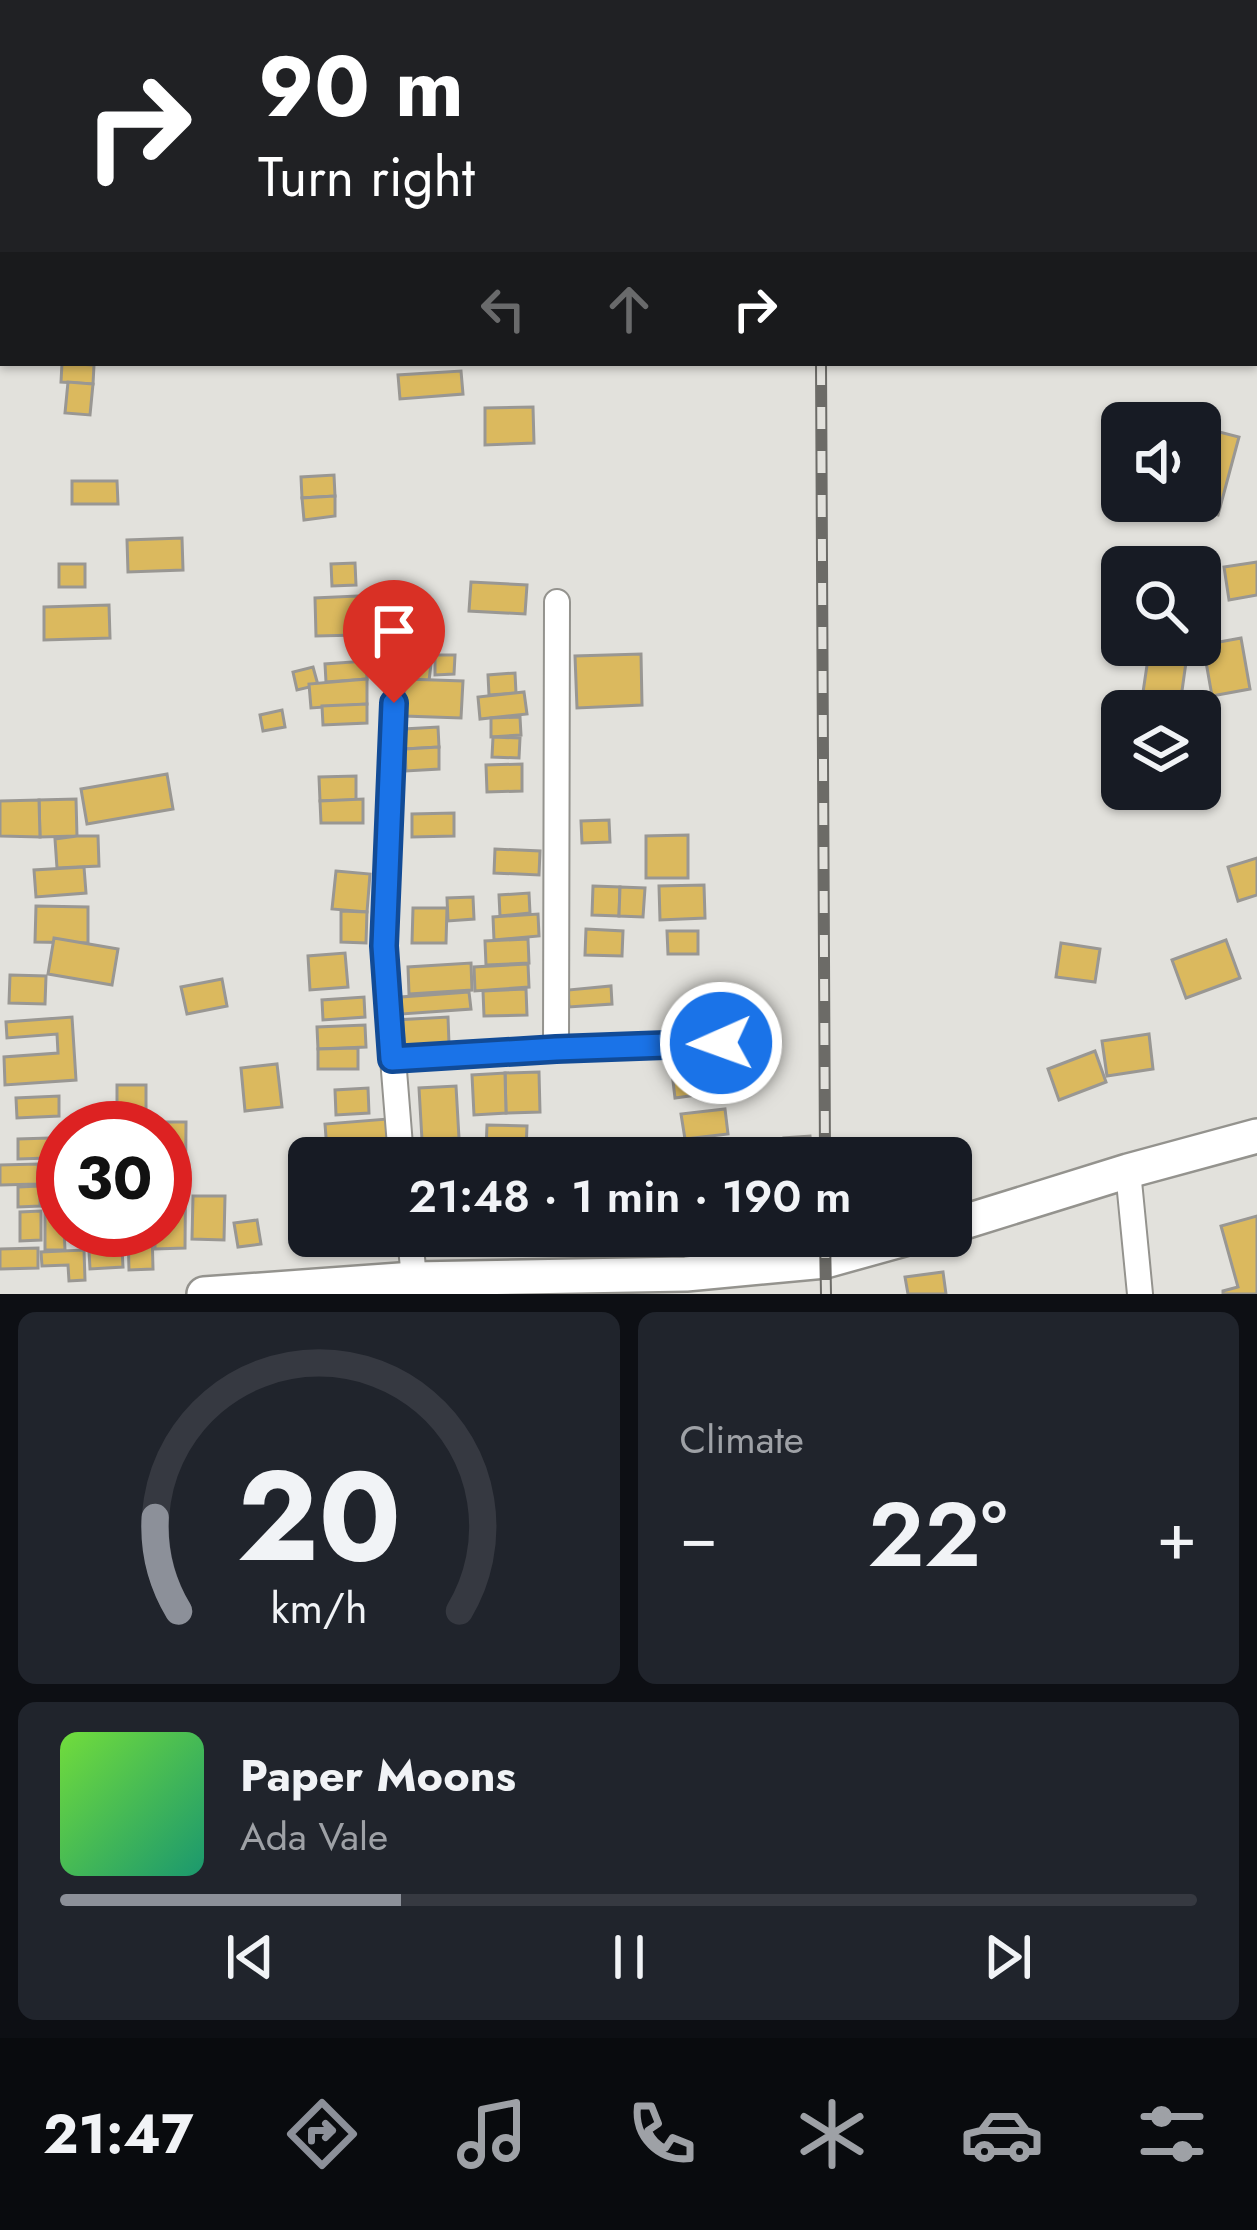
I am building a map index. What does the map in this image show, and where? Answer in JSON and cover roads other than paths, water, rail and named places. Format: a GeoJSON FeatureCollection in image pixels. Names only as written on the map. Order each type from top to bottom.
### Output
{"type":"FeatureCollection","features":[{"type":"Feature","properties":{"kind":"main road"},"geometry":{"type":"LineString","coordinates":[[972,1219],[1257,1136]]}},
{"type":"Feature","properties":{"kind":"main road"},"geometry":{"type":"LineString","coordinates":[[204,1294],[413,1279],[686,1274],[840,1257]]}},
{"type":"Feature","properties":{"kind":"street"},"geometry":{"type":"LineString","coordinates":[[556,1049],[557,602]]}},
{"type":"Feature","properties":{"kind":"street"},"geometry":{"type":"LineString","coordinates":[[394,703],[384,946],[399,1137]]}},
{"type":"Feature","properties":{"kind":"street"},"geometry":{"type":"LineString","coordinates":[[392,1059],[721,1043]]}},
{"type":"Feature","properties":{"kind":"street"},"geometry":{"type":"LineString","coordinates":[[1128,1171],[1140,1294]]}},
{"type":"Feature","properties":{"kind":"street"},"geometry":{"type":"LineString","coordinates":[[411,1257],[413,1279]]}},
{"type":"Feature","properties":{"kind":"railway"},"geometry":{"type":"LineString","coordinates":[[821,366],[825,1137]]}},
{"type":"Feature","properties":{"kind":"railway"},"geometry":{"type":"LineString","coordinates":[[825,1257],[826,1294]]}}]}
